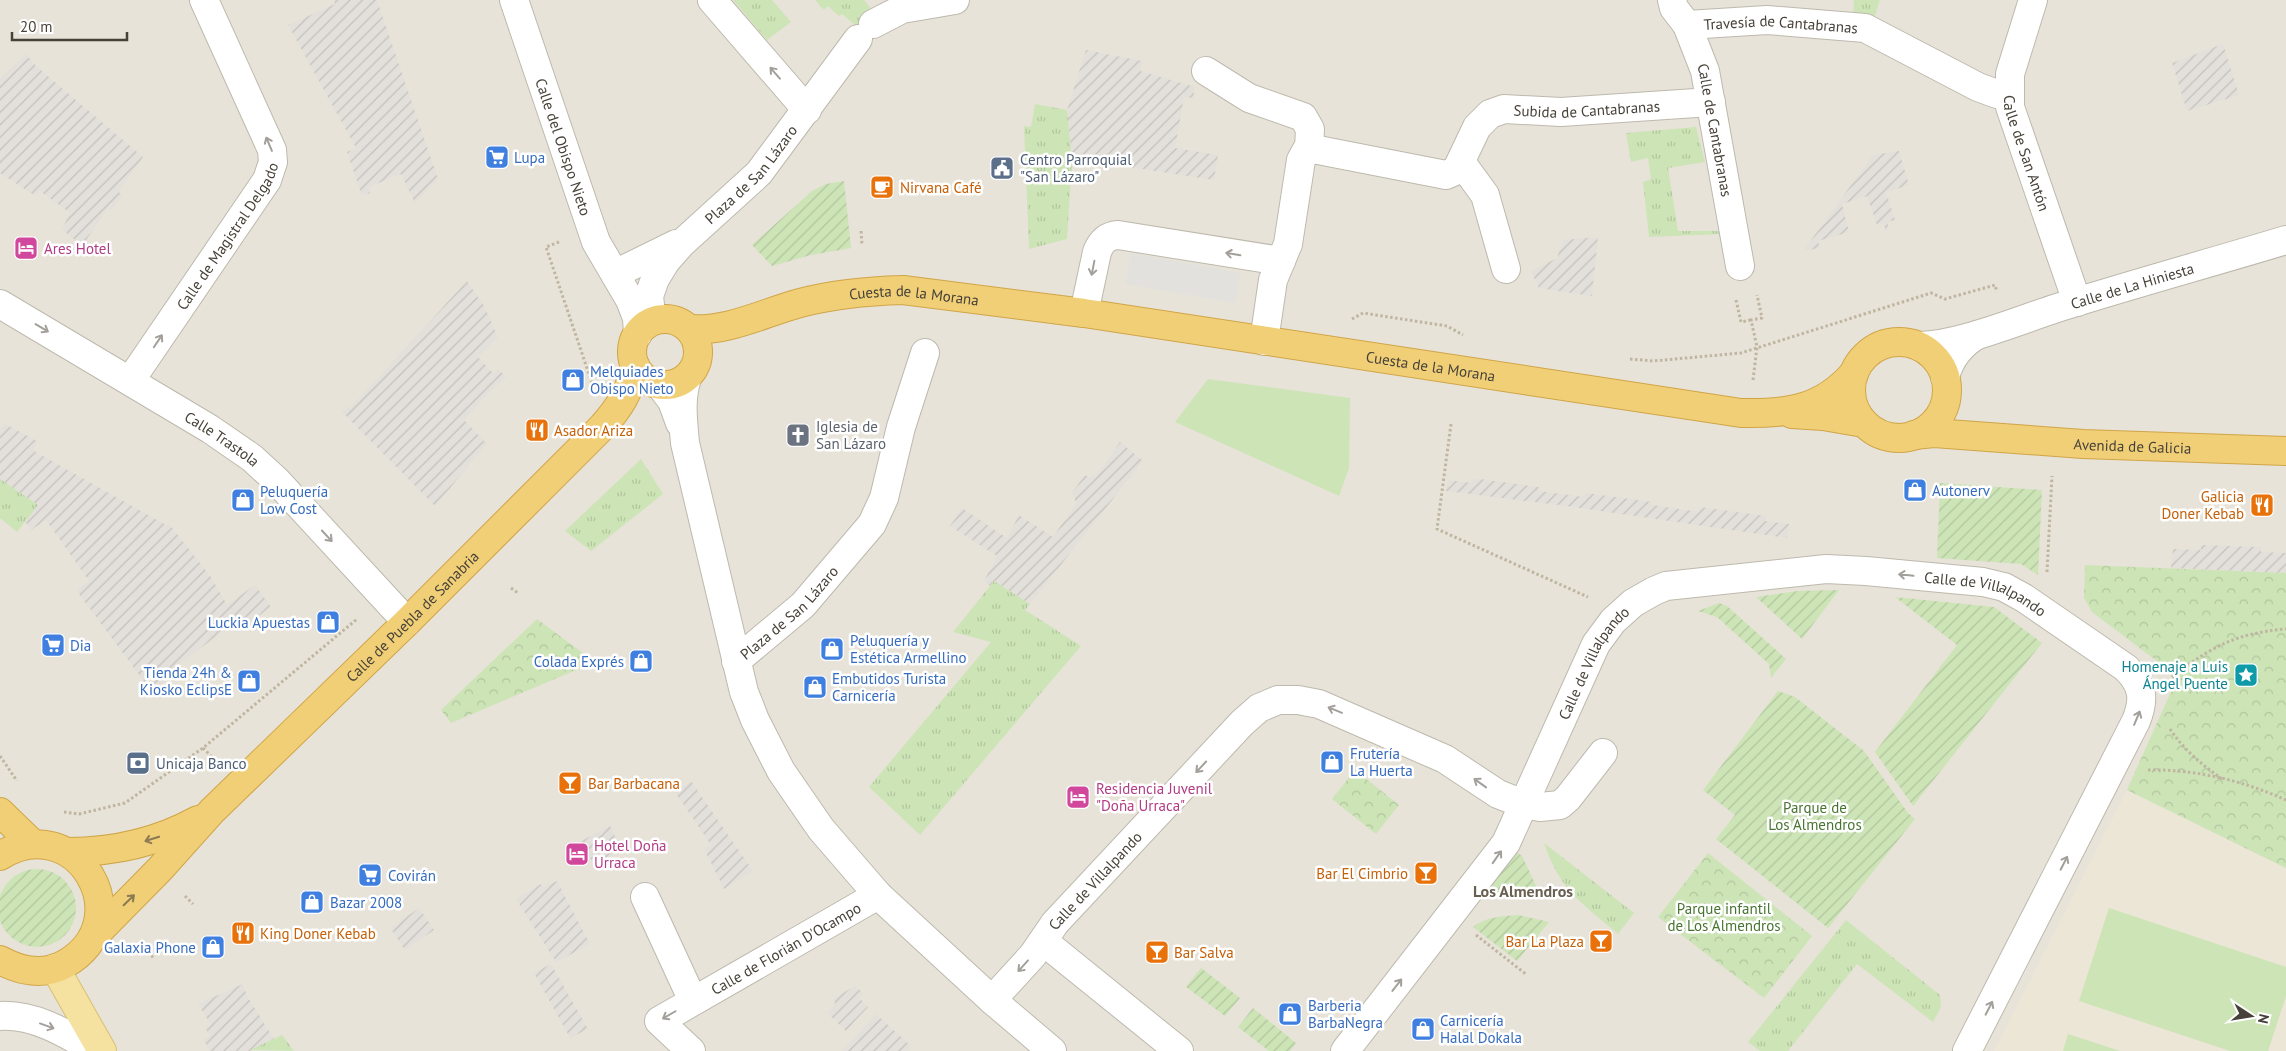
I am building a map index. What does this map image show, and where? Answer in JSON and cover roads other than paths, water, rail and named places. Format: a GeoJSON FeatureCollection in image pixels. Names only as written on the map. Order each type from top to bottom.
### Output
{"type":"FeatureCollection","features":[{"type":"Feature","properties":{"kind":"highway","name":"Cuesta de la Morana"},"geometry":{"type":"LineString","coordinates":[[689,329],[714,329],[746,321],[802,302],[849,293],[903,290],[1084,313],[1688,406],[1749,413],[1823,416],[1864,423]]}},
{"type":"Feature","properties":{"kind":"highway"},"geometry":{"type":"LineString","coordinates":[[670,319],[689,329],[698,349],[692,368],[677,383],[660,385],[645,379],[634,365],[632,350],[634,339],[649,322],[670,319]]}},
{"type":"Feature","properties":{"kind":"highway","name":"Cuesta de la Morana"},"geometry":{"type":"LineString","coordinates":[[692,368],[712,344],[746,321]]}},
{"type":"Feature","properties":{"kind":"highway"},"geometry":{"type":"LineString","coordinates":[[1906,342],[1919,346],[1935,358],[1945,387],[1942,409],[1935,421],[1926,429],[1914,435],[1900,438],[1874,431],[1864,423],[1856,412],[1851,399],[1851,386],[1859,361],[1880,345],[1906,342]]}},
{"type":"Feature","properties":{"kind":"highway","name":"Calle de Puebla de Sanabria"},"geometry":{"type":"LineString","coordinates":[[610,418],[623,401],[631,383],[634,365]]}},
{"type":"Feature","properties":{"kind":"highway","name":"Cuesta de la Morana"},"geometry":{"type":"LineString","coordinates":[[1778,413],[1816,403],[1838,390],[1854,373]]}},
{"type":"Feature","properties":{"kind":"highway","name":"Calle de Puebla de Sanabria"},"geometry":{"type":"LineString","coordinates":[[54,968],[77,957],[95,935],[160,869],[212,811],[406,622],[610,418],[633,398],[660,385]]}},
{"type":"Feature","properties":{"kind":"highway","name":"Avenida de Galicia"},"geometry":{"type":"LineString","coordinates":[[1945,387],[1954,416],[1960,423],[1980,436]]}},
{"type":"Feature","properties":{"kind":"highway","name":"Avenida de Galicia"},"geometry":{"type":"LineString","coordinates":[[1914,435],[1934,432],[2083,444],[2286,451]]}},
{"type":"Feature","properties":{"kind":"highway","name":"Calle de Puebla de Sanabria"},"geometry":{"type":"LineString","coordinates":[[68,852],[103,850],[146,841],[178,830],[212,811]]}},
{"type":"Feature","properties":{"kind":"highway"},"geometry":{"type":"LineString","coordinates":[[0,812],[34,844]]}},
{"type":"Feature","properties":{"kind":"highway"},"geometry":{"type":"LineString","coordinates":[[0,856],[21,846],[34,844],[53,846],[68,852],[86,869],[96,886],[100,905],[95,935]]}},
{"type":"Feature","properties":{"kind":"highway"},"geometry":{"type":"LineString","coordinates":[[0,960],[28,970],[54,968]]}},
{"type":"Feature","properties":{"kind":"main road"},"geometry":{"type":"LineString","coordinates":[[54,968],[102,1051]]}},
{"type":"Feature","properties":{"kind":"street","name":"Calle de Magistral Delgado"},"geometry":{"type":"LineString","coordinates":[[130,381],[266,180],[273,162],[272,150],[204,0]]}},
{"type":"Feature","properties":{"kind":"street","name":"Calle del Obispo Nieto"},"geometry":{"type":"LineString","coordinates":[[514,0],[596,242],[637,318],[649,322]]}},
{"type":"Feature","properties":{"kind":"street"},"geometry":{"type":"LineString","coordinates":[[712,0],[807,110]]}},
{"type":"Feature","properties":{"kind":"street","name":"Plaza de San Lázaro"},"geometry":{"type":"LineString","coordinates":[[649,322],[649,296],[660,270],[691,235],[759,174],[865,32],[902,10],[955,0]]}},
{"type":"Feature","properties":{"kind":"street","name":"Calle de Cantabranas"},"geometry":{"type":"LineString","coordinates":[[1672,0],[1674,8],[1687,25],[1705,71],[1740,266]]}},
{"type":"Feature","properties":{"kind":"street","name":"Calle de San Antón"},"geometry":{"type":"LineString","coordinates":[[2033,0],[2010,74],[2008,95],[2013,120],[2077,302]]}},
{"type":"Feature","properties":{"kind":"street","name":"Travesía de Cantabranas"},"geometry":{"type":"LineString","coordinates":[[1687,25],[1767,20],[1859,27],[1875,32],[1978,87],[1997,94],[2008,95]]}},
{"type":"Feature","properties":{"kind":"street"},"geometry":{"type":"LineString","coordinates":[[1206,71],[1249,98],[1303,117],[1310,129],[1309,149],[1304,153],[1301,160],[1288,244],[1273,280],[1264,341]]}},
{"type":"Feature","properties":{"kind":"street","name":"Subida de Cantabranas"},"geometry":{"type":"LineString","coordinates":[[1461,162],[1477,127],[1490,114],[1504,109],[1561,112],[1710,102]]}},
{"type":"Feature","properties":{"kind":"street"},"geometry":{"type":"LineString","coordinates":[[1309,149],[1441,175],[1455,171],[1461,162],[1485,195],[1506,269]]}},
{"type":"Feature","properties":{"kind":"street","name":"Plaza de San Lázaro"},"geometry":{"type":"LineString","coordinates":[[619,282],[691,235]]}},
{"type":"Feature","properties":{"kind":"street"},"geometry":{"type":"LineString","coordinates":[[1084,313],[1096,252],[1104,240],[1114,235],[1281,262]]}},
{"type":"Feature","properties":{"kind":"street","name":"Calle de La Hiniesta"},"geometry":{"type":"LineString","coordinates":[[1919,346],[1934,345],[1980,333],[2286,240]]}},
{"type":"Feature","properties":{"kind":"street","name":"Calle Trastola"},"geometry":{"type":"LineString","coordinates":[[0,304],[210,429],[263,468],[406,622]]}},
{"type":"Feature","properties":{"kind":"street","name":"Calle de La Hiniesta"},"geometry":{"type":"LineString","coordinates":[[1945,387],[1947,367],[1962,345],[1980,333]]}},
{"type":"Feature","properties":{"kind":"street","name":"Plaza de San Lázaro"},"geometry":{"type":"LineString","coordinates":[[692,368],[682,403],[682,422],[736,661],[803,605],[872,524],[884,498],[901,427],[925,353]]}},
{"type":"Feature","properties":{"kind":"street","name":"Plaza de San Lázaro"},"geometry":{"type":"LineString","coordinates":[[660,385],[672,401],[685,438]]}},
{"type":"Feature","properties":{"kind":"street","name":"Calle de Villalpando"},"geometry":{"type":"LineString","coordinates":[[1345,1051],[1503,848],[1596,644],[1622,612],[1643,596],[1666,586],[1816,570],[1855,570],[1989,583],[2004,587],[2024,598],[2126,668],[2134,675],[2143,694],[2136,721],[1967,1051]]}},
{"type":"Feature","properties":{"kind":"street"},"geometry":{"type":"LineString","coordinates":[[736,661],[754,720],[781,771],[821,829],[878,895],[992,1000],[1052,1051]]}},
{"type":"Feature","properties":{"kind":"street","name":"Calle de Villalpando"},"geometry":{"type":"LineString","coordinates":[[992,1000],[1043,941],[1055,923],[1242,723],[1268,703],[1298,700],[1330,708],[1445,759],[1488,788],[1523,804]]}},
{"type":"Feature","properties":{"kind":"street"},"geometry":{"type":"LineString","coordinates":[[1523,804],[1551,808],[1560,805],[1568,798],[1603,753]]}},
{"type":"Feature","properties":{"kind":"street","name":"Calle de Florián D'Ocampo"},"geometry":{"type":"LineString","coordinates":[[691,1051],[659,1021],[878,895]]}},
{"type":"Feature","properties":{"kind":"street","name":"Calle de Florián D'Ocampo"},"geometry":{"type":"LineString","coordinates":[[644,897],[694,1001]]}},
{"type":"Feature","properties":{"kind":"street","name":"Calle de Villalpando"},"geometry":{"type":"LineString","coordinates":[[1043,941],[1179,1051]]}},
{"type":"Feature","properties":{"kind":"street"},"geometry":{"type":"LineString","coordinates":[[0,1016],[16,1016],[48,1025],[96,1051]]}},
{"type":"Feature","properties":{"kind":"place","name":"Lupa"},"geometry":{"type":"Point","coordinates":[497,157]}},
{"type":"Feature","properties":{"kind":"place","name":"Centro Parroquial \"San Lázaro\""},"geometry":{"type":"Point","coordinates":[1002,168]}},
{"type":"Feature","properties":{"kind":"place","name":"Nirvana Café"},"geometry":{"type":"Point","coordinates":[882,187]}},
{"type":"Feature","properties":{"kind":"place","name":"Ares Hotel"},"geometry":{"type":"Point","coordinates":[26,248]}},
{"type":"Feature","properties":{"kind":"place","name":"Melquiades Obispo Nieto"},"geometry":{"type":"Point","coordinates":[573,380]}},
{"type":"Feature","properties":{"kind":"place","name":"Asador Ariza"},"geometry":{"type":"Point","coordinates":[537,430]}},
{"type":"Feature","properties":{"kind":"place","name":"Iglesia de San Lázaro"},"geometry":{"type":"Point","coordinates":[798,435]}},
{"type":"Feature","properties":{"kind":"place","name":"Autonerv"},"geometry":{"type":"Point","coordinates":[1915,490]}},
{"type":"Feature","properties":{"kind":"place","name":"Peluquería Low Cost"},"geometry":{"type":"Point","coordinates":[243,500]}},
{"type":"Feature","properties":{"kind":"place","name":"Galicia Doner Kebab"},"geometry":{"type":"Point","coordinates":[2262,505]}},
{"type":"Feature","properties":{"kind":"place","name":"Luckia Apuestas"},"geometry":{"type":"Point","coordinates":[328,622]}},
{"type":"Feature","properties":{"kind":"place","name":"Dia"},"geometry":{"type":"Point","coordinates":[53,645]}},
{"type":"Feature","properties":{"kind":"place","name":"Peluquería y Estética Armellino"},"geometry":{"type":"Point","coordinates":[832,649]}},
{"type":"Feature","properties":{"kind":"place","name":"Colada Exprés"},"geometry":{"type":"Point","coordinates":[641,661]}},
{"type":"Feature","properties":{"kind":"place","name":"Homenaje a Luis Ángel Puente"},"geometry":{"type":"Point","coordinates":[2246,675]}},
{"type":"Feature","properties":{"kind":"place","name":"Tienda 24h & Kiosko EclipsE"},"geometry":{"type":"Point","coordinates":[249,681]}},
{"type":"Feature","properties":{"kind":"place","name":"Embutidos Turista Carnicería"},"geometry":{"type":"Point","coordinates":[815,687]}},
{"type":"Feature","properties":{"kind":"place","name":"Frutería La Huerta"},"geometry":{"type":"Point","coordinates":[1332,762]}},
{"type":"Feature","properties":{"kind":"place","name":"Unicaja Banco"},"geometry":{"type":"Point","coordinates":[138,763]}},
{"type":"Feature","properties":{"kind":"place","name":"Bar Barbacana"},"geometry":{"type":"Point","coordinates":[570,783]}},
{"type":"Feature","properties":{"kind":"place","name":"Residencia Juvenil \"Doña Urraca\""},"geometry":{"type":"Point","coordinates":[1078,797]}},
{"type":"Feature","properties":{"kind":"place","name":"Hotel Doña Urraca"},"geometry":{"type":"Point","coordinates":[577,854]}},
{"type":"Feature","properties":{"kind":"place","name":"Bar El Cimbrio"},"geometry":{"type":"Point","coordinates":[1426,873]}},
{"type":"Feature","properties":{"kind":"place","name":"Covirán"},"geometry":{"type":"Point","coordinates":[370,875]}},
{"type":"Feature","properties":{"kind":"place","name":"Bazar 2008"},"geometry":{"type":"Point","coordinates":[312,902]}},
{"type":"Feature","properties":{"kind":"place","name":"King Doner Kebab"},"geometry":{"type":"Point","coordinates":[243,933]}},
{"type":"Feature","properties":{"kind":"place","name":"Bar La Plaza"},"geometry":{"type":"Point","coordinates":[1601,941]}},
{"type":"Feature","properties":{"kind":"place","name":"Galaxia Phone"},"geometry":{"type":"Point","coordinates":[213,947]}},
{"type":"Feature","properties":{"kind":"place","name":"Bar Salva"},"geometry":{"type":"Point","coordinates":[1157,952]}},
{"type":"Feature","properties":{"kind":"place","name":"Barberia BarbaNegra"},"geometry":{"type":"Point","coordinates":[1290,1014]}},
{"type":"Feature","properties":{"kind":"place","name":"Carnicería Halal Dokala"},"geometry":{"type":"Point","coordinates":[1423,1029]}},
{"type":"Feature","properties":{"kind":"district","name":"Los Almendros"},"geometry":{"type":"Point","coordinates":[1523,891]}},
{"type":"Feature","properties":{"kind":"park label","name":"Parque de Los Almendros"},"geometry":{"type":"Point","coordinates":[1815,816]}},
{"type":"Feature","properties":{"kind":"park label","name":"Parque infantil de Los Almendros"},"geometry":{"type":"Point","coordinates":[1724,916]}}]}
